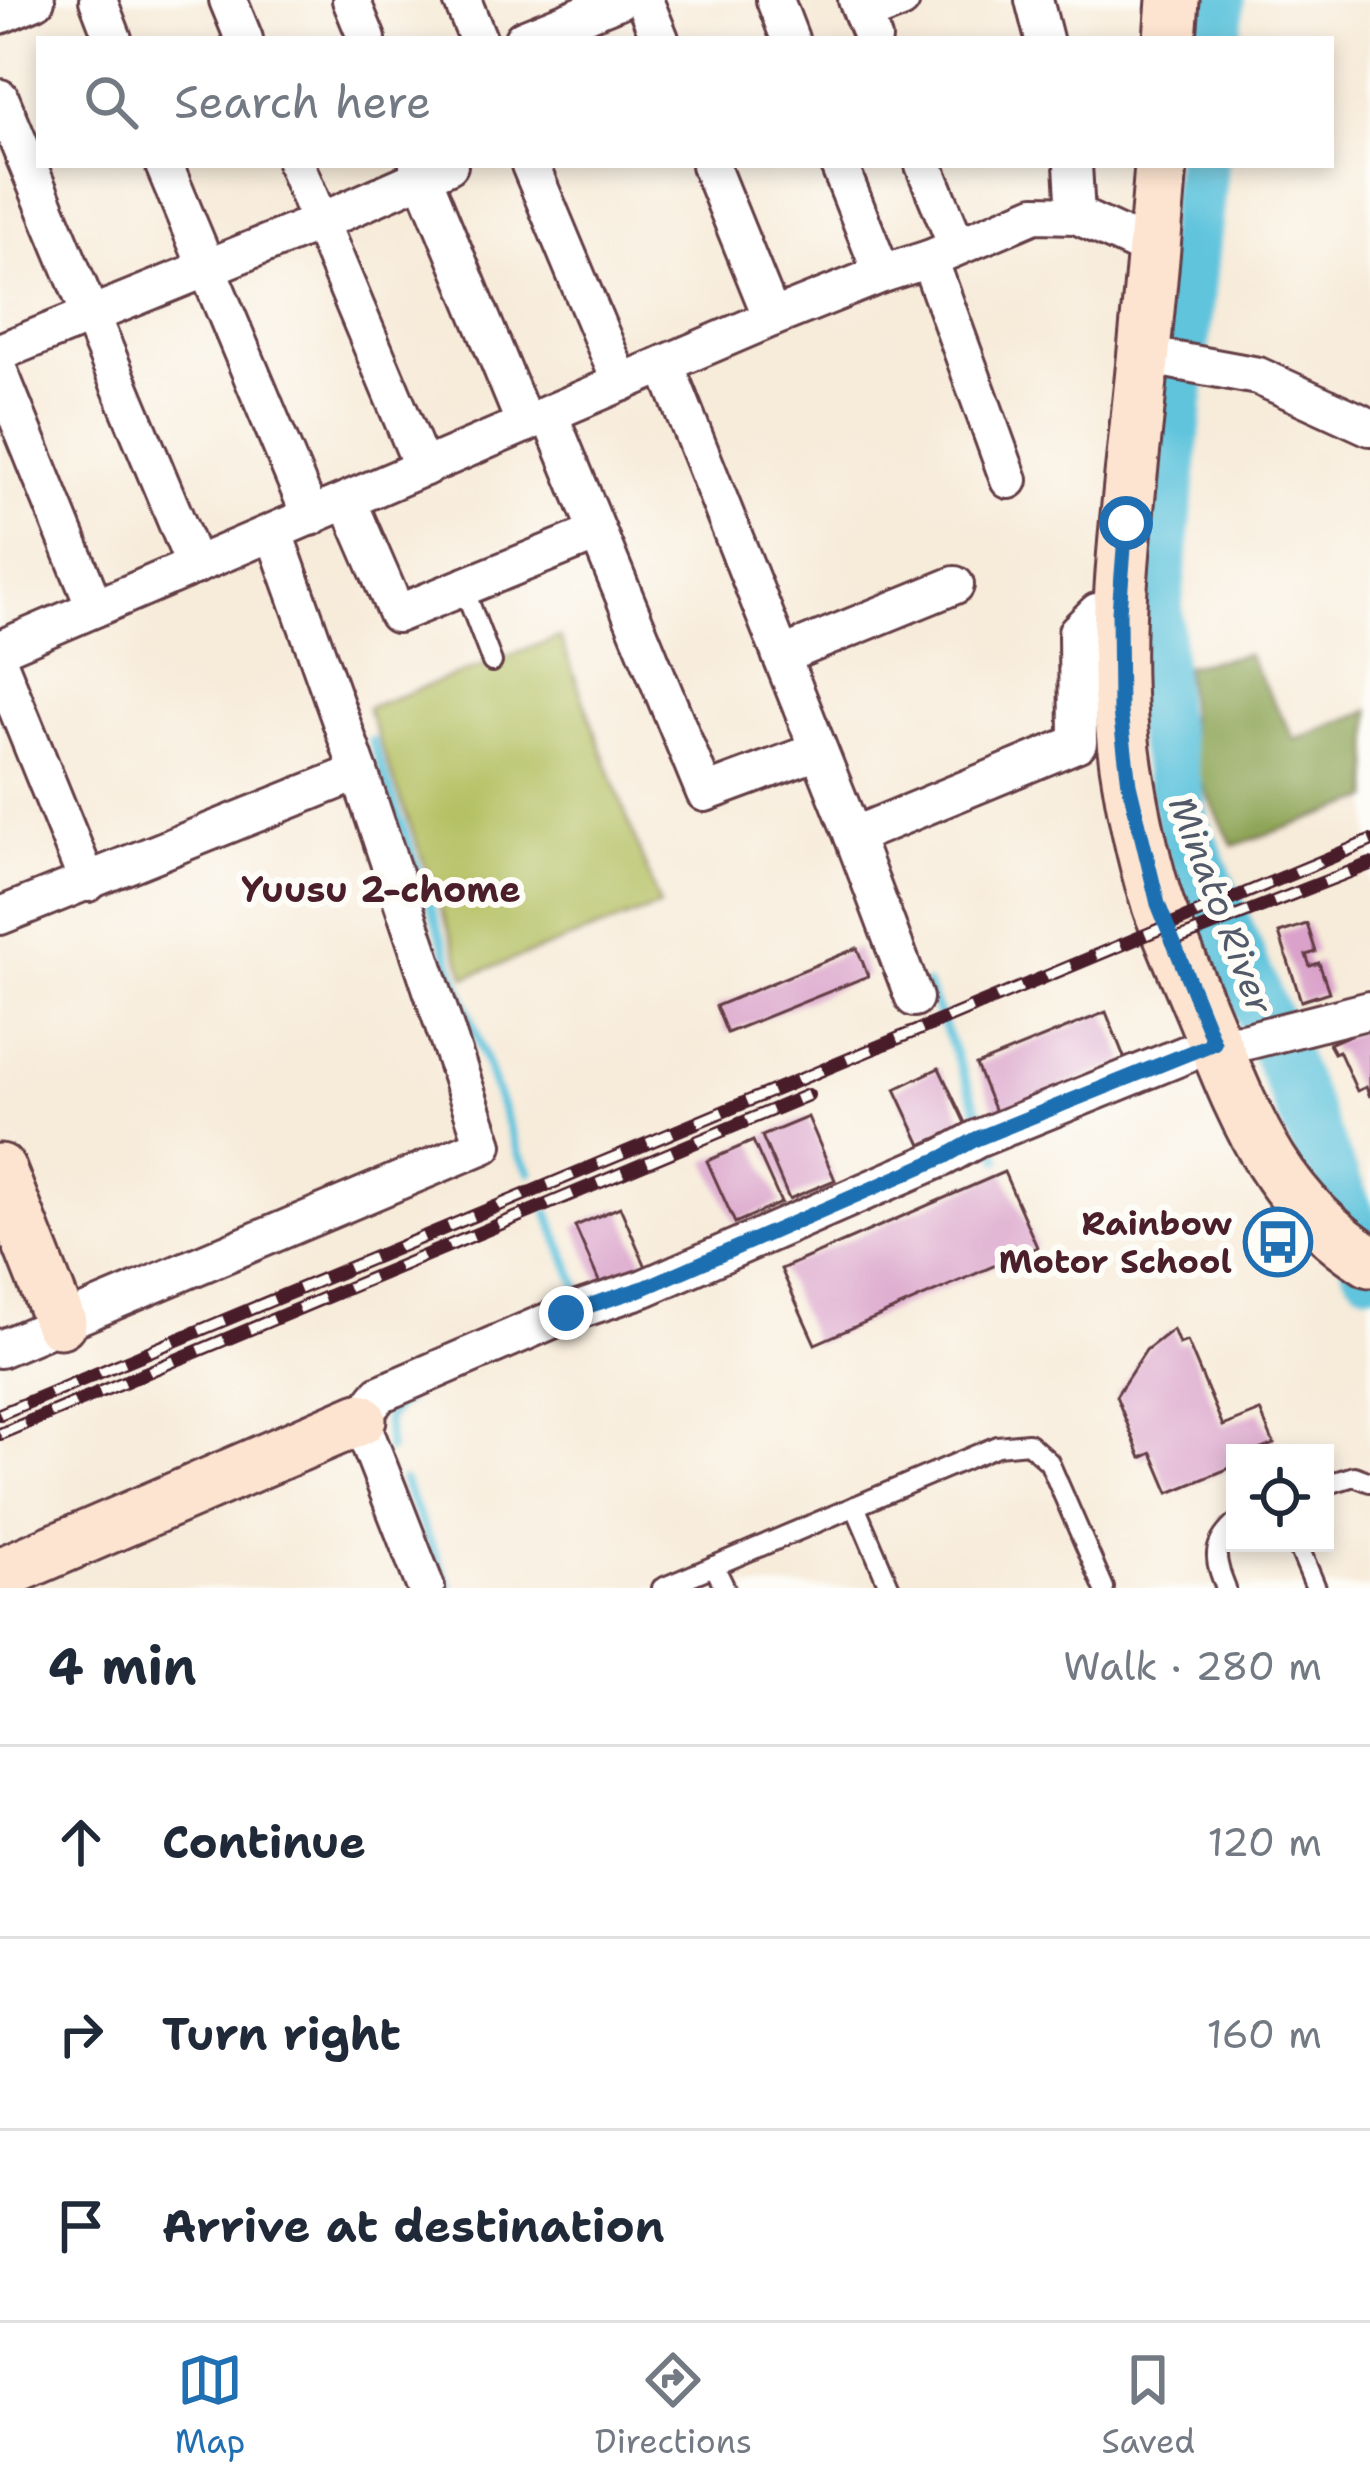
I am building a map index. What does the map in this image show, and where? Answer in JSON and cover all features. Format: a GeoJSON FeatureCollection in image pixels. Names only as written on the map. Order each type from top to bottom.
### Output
{"type":"FeatureCollection","features":[{"type":"Feature","properties":{"kind":"street"},"geometry":{"type":"LineString","coordinates":[[0,15],[36,0]]}},
{"type":"Feature","properties":{"kind":"street"},"geometry":{"type":"LineString","coordinates":[[98,0],[112,36]]}},
{"type":"Feature","properties":{"kind":"street"},"geometry":{"type":"LineString","coordinates":[[228,0],[243,36]]}},
{"type":"Feature","properties":{"kind":"street"},"geometry":{"type":"LineString","coordinates":[[351,0],[366,36]]}},
{"type":"Feature","properties":{"kind":"street"},"geometry":{"type":"LineString","coordinates":[[462,0],[477,36]]}},
{"type":"Feature","properties":{"kind":"street"},"geometry":{"type":"LineString","coordinates":[[530,36],[619,0]]}},
{"type":"Feature","properties":{"kind":"street"},"geometry":{"type":"LineString","coordinates":[[644,0],[658,36]]}},
{"type":"Feature","properties":{"kind":"street"},"geometry":{"type":"LineString","coordinates":[[775,0],[789,36]]}},
{"type":"Feature","properties":{"kind":"street"},"geometry":{"type":"LineString","coordinates":[[865,18],[901,0]]}},
{"type":"Feature","properties":{"kind":"street"},"geometry":{"type":"LineString","coordinates":[[1034,0],[1043,36]]}},
{"type":"Feature","properties":{"kind":"street"},"geometry":{"type":"LineString","coordinates":[[1170,36],[1173,0]]}},
{"type":"Feature","properties":{"kind":"street"},"geometry":{"type":"LineString","coordinates":[[0,98],[195,566]]}},
{"type":"Feature","properties":{"kind":"street"},"geometry":{"type":"LineString","coordinates":[[165,168],[311,517]]}},
{"type":"Feature","properties":{"kind":"street"},"geometry":{"type":"LineString","coordinates":[[297,168],[423,468]]}},
{"type":"Feature","properties":{"kind":"street"},"geometry":{"type":"LineString","coordinates":[[0,352],[320,222],[430,168],[537,419],[597,533],[705,793],[818,751]]}},
{"type":"Feature","properties":{"kind":"street"},"geometry":{"type":"LineString","coordinates":[[531,168],[621,383]]}},
{"type":"Feature","properties":{"kind":"street"},"geometry":{"type":"LineString","coordinates":[[711,168],[772,318]]}},
{"type":"Feature","properties":{"kind":"street"},"geometry":{"type":"LineString","coordinates":[[840,168],[882,274]]}},
{"type":"Feature","properties":{"kind":"street"},"geometry":{"type":"LineString","coordinates":[[925,168],[943,252],[1009,480]]}},
{"type":"Feature","properties":{"kind":"street"},"geometry":{"type":"LineString","coordinates":[[1073,168],[1076,215]]}},
{"type":"Feature","properties":{"kind":"street"},"geometry":{"type":"LineString","coordinates":[[1161,168],[1119,612],[1120,712],[1129,784],[1158,904],[1229,1043],[1234,1092],[1276,1173],[1307,1210],[1370,1262]]}},
{"type":"Feature","properties":{"kind":"street"},"geometry":{"type":"LineString","coordinates":[[0,649],[772,318],[1035,214],[1076,215],[1154,251]]}},
{"type":"Feature","properties":{"kind":"street"},"geometry":{"type":"LineString","coordinates":[[1144,355],[1258,376],[1370,427]]}},
{"type":"Feature","properties":{"kind":"street"},"geometry":{"type":"LineString","coordinates":[[665,364],[914,998]]}},
{"type":"Feature","properties":{"kind":"street"},"geometry":{"type":"LineString","coordinates":[[0,374],[95,608]]}},
{"type":"Feature","properties":{"kind":"street"},"geometry":{"type":"LineString","coordinates":[[348,500],[397,614],[597,533]]}},
{"type":"Feature","properties":{"kind":"street"},"geometry":{"type":"LineString","coordinates":[[0,1349],[484,1145],[274,532]]}},
{"type":"Feature","properties":{"kind":"street"},"geometry":{"type":"LineString","coordinates":[[781,656],[956,585]]}},
{"type":"Feature","properties":{"kind":"street"},"geometry":{"type":"LineString","coordinates":[[853,836],[1078,743],[1077,632],[1097,612],[1119,612]]}},
{"type":"Feature","properties":{"kind":"street"},"geometry":{"type":"LineString","coordinates":[[0,667],[88,883]]}},
{"type":"Feature","properties":{"kind":"street"},"geometry":{"type":"LineString","coordinates":[[0,916],[359,772]]}},
{"type":"Feature","properties":{"kind":"street"},"geometry":{"type":"LineString","coordinates":[[0,1574],[360,1419],[380,1394],[566,1313],[644,1288],[976,1139],[1229,1043],[1370,1010]]}},
{"type":"Feature","properties":{"kind":"street"},"geometry":{"type":"LineString","coordinates":[[0,1170],[61,1322]]}},
{"type":"Feature","properties":{"kind":"street"},"geometry":{"type":"LineString","coordinates":[[360,1419],[426,1588]]}},
{"type":"Feature","properties":{"kind":"lane"},"geometry":{"type":"LineString","coordinates":[[464,589],[492,662]]}},
{"type":"Feature","properties":{"kind":"lane"},"geometry":{"type":"LineString","coordinates":[[662,1588],[997,1446],[1028,1443],[1049,1462],[1105,1588]]}},
{"type":"Feature","properties":{"kind":"lane"},"geometry":{"type":"LineString","coordinates":[[1334,1482],[1354,1476],[1370,1482]]}},
{"type":"Feature","properties":{"kind":"lane"},"geometry":{"type":"LineString","coordinates":[[855,1506],[890,1588]]}},
{"type":"Feature","properties":{"kind":"lane"},"geometry":{"type":"LineString","coordinates":[[1226,1532],[1217,1549],[1226,1588]]}},
{"type":"Feature","properties":{"kind":"lane"},"geometry":{"type":"LineString","coordinates":[[1302,1552],[1316,1588]]}},
{"type":"Feature","properties":{"kind":"lane"},"geometry":{"type":"LineString","coordinates":[[714,1566],[725,1588]]}},
{"type":"Feature","properties":{"kind":"green space"},"geometry":{"type":"Polygon","coordinates":[[[560,637],[660,906],[466,977],[367,708],[560,637]]]}},
{"type":"Feature","properties":{"kind":"green space"},"geometry":{"type":"Polygon","coordinates":[[[1247,654],[1295,740],[1370,710],[1370,799],[1233,846],[1193,767],[1185,666],[1247,654]]]}},
{"type":"Feature","properties":{"kind":"building"},"geometry":{"type":"Polygon","coordinates":[[[1307,924],[1316,952],[1306,955],[1310,966],[1319,963],[1329,992],[1301,1001],[1279,933],[1307,924]]]}},
{"type":"Feature","properties":{"kind":"building"},"geometry":{"type":"Polygon","coordinates":[[[857,948],[868,976],[727,1033],[716,1006],[857,948]]]}},
{"type":"Feature","properties":{"kind":"building"},"geometry":{"type":"Polygon","coordinates":[[[1106,1012],[1126,1062],[996,1114],[976,1065],[1106,1012]]]}},
{"type":"Feature","properties":{"kind":"building"},"geometry":{"type":"Polygon","coordinates":[[[1366,1028],[1370,1097],[1366,1087],[1357,1091],[1339,1051],[1334,1053],[1329,1044],[1366,1028]]]}},
{"type":"Feature","properties":{"kind":"building"},"geometry":{"type":"Polygon","coordinates":[[[939,1068],[966,1125],[921,1145],[895,1089],[939,1068]]]}},
{"type":"Feature","properties":{"kind":"building"},"geometry":{"type":"Polygon","coordinates":[[[808,1117],[835,1180],[789,1199],[762,1136],[808,1117]]]}},
{"type":"Feature","properties":{"kind":"building"},"geometry":{"type":"Polygon","coordinates":[[[753,1141],[781,1203],[735,1223],[707,1161],[753,1141]]]}},
{"type":"Feature","properties":{"kind":"building"},"geometry":{"type":"Polygon","coordinates":[[[1004,1172],[1037,1247],[815,1344],[781,1269],[1004,1172]]]}},
{"type":"Feature","properties":{"kind":"building"},"geometry":{"type":"Polygon","coordinates":[[[620,1207],[646,1267],[601,1286],[575,1226],[620,1207]]]}},
{"type":"Feature","properties":{"kind":"building"},"geometry":{"type":"Polygon","coordinates":[[[1173,1329],[1179,1344],[1187,1341],[1223,1426],[1260,1411],[1274,1444],[1226,1444],[1226,1470],[1169,1493],[1152,1453],[1141,1458],[1116,1396],[1146,1350],[1173,1329]]]}},
{"type":"Feature","properties":{"kind":"waterway","name":"Minato River"},"geometry":{"type":"LineString","coordinates":[[1214,36],[1218,0]]}},
{"type":"Feature","properties":{"kind":"waterway","name":"Minato River"},"geometry":{"type":"LineString","coordinates":[[1201,168],[1156,602],[1158,710],[1184,828],[1370,1268]]}},
{"type":"Feature","properties":{"kind":"waterway"},"geometry":{"type":"LineString","coordinates":[[372,741],[519,1155],[530,1172]]}},
{"type":"Feature","properties":{"kind":"waterway"},"geometry":{"type":"LineString","coordinates":[[927,985],[984,1125]]}},
{"type":"Feature","properties":{"kind":"waterway"},"geometry":{"type":"LineString","coordinates":[[991,1140],[999,1159]]}},
{"type":"Feature","properties":{"kind":"waterway"},"geometry":{"type":"LineString","coordinates":[[548,1213],[582,1297]]}},
{"type":"Feature","properties":{"kind":"waterway"},"geometry":{"type":"LineString","coordinates":[[389,1449],[387,1419],[405,1402]]}},
{"type":"Feature","properties":{"kind":"waterway"},"geometry":{"type":"LineString","coordinates":[[403,1481],[450,1588]]}},
{"type":"Feature","properties":{"kind":"railway"},"geometry":{"type":"LineString","coordinates":[[0,1414],[1370,841]]}},
{"type":"Feature","properties":{"kind":"railway"},"geometry":{"type":"LineString","coordinates":[[1173,941],[1370,864]]}},
{"type":"Feature","properties":{"kind":"railway"},"geometry":{"type":"LineString","coordinates":[[0,1434],[808,1095]]}},
{"type":"Feature","properties":{"kind":"place","name":"Rainbow Motor School"},"geometry":{"type":"Point","coordinates":[1278,1242]}},
{"type":"Feature","properties":{"kind":"district","name":"Yuusu 2-chome"},"geometry":{"type":"Point","coordinates":[381,889]}},
{"type":"Feature","properties":{"kind":"route"},"geometry":{"type":"LineString","coordinates":[[566,1313],[644,1288],[976,1139],[1214,1043],[1158,904],[1129,784],[1120,712],[1119,612],[1126,523]]}}]}
